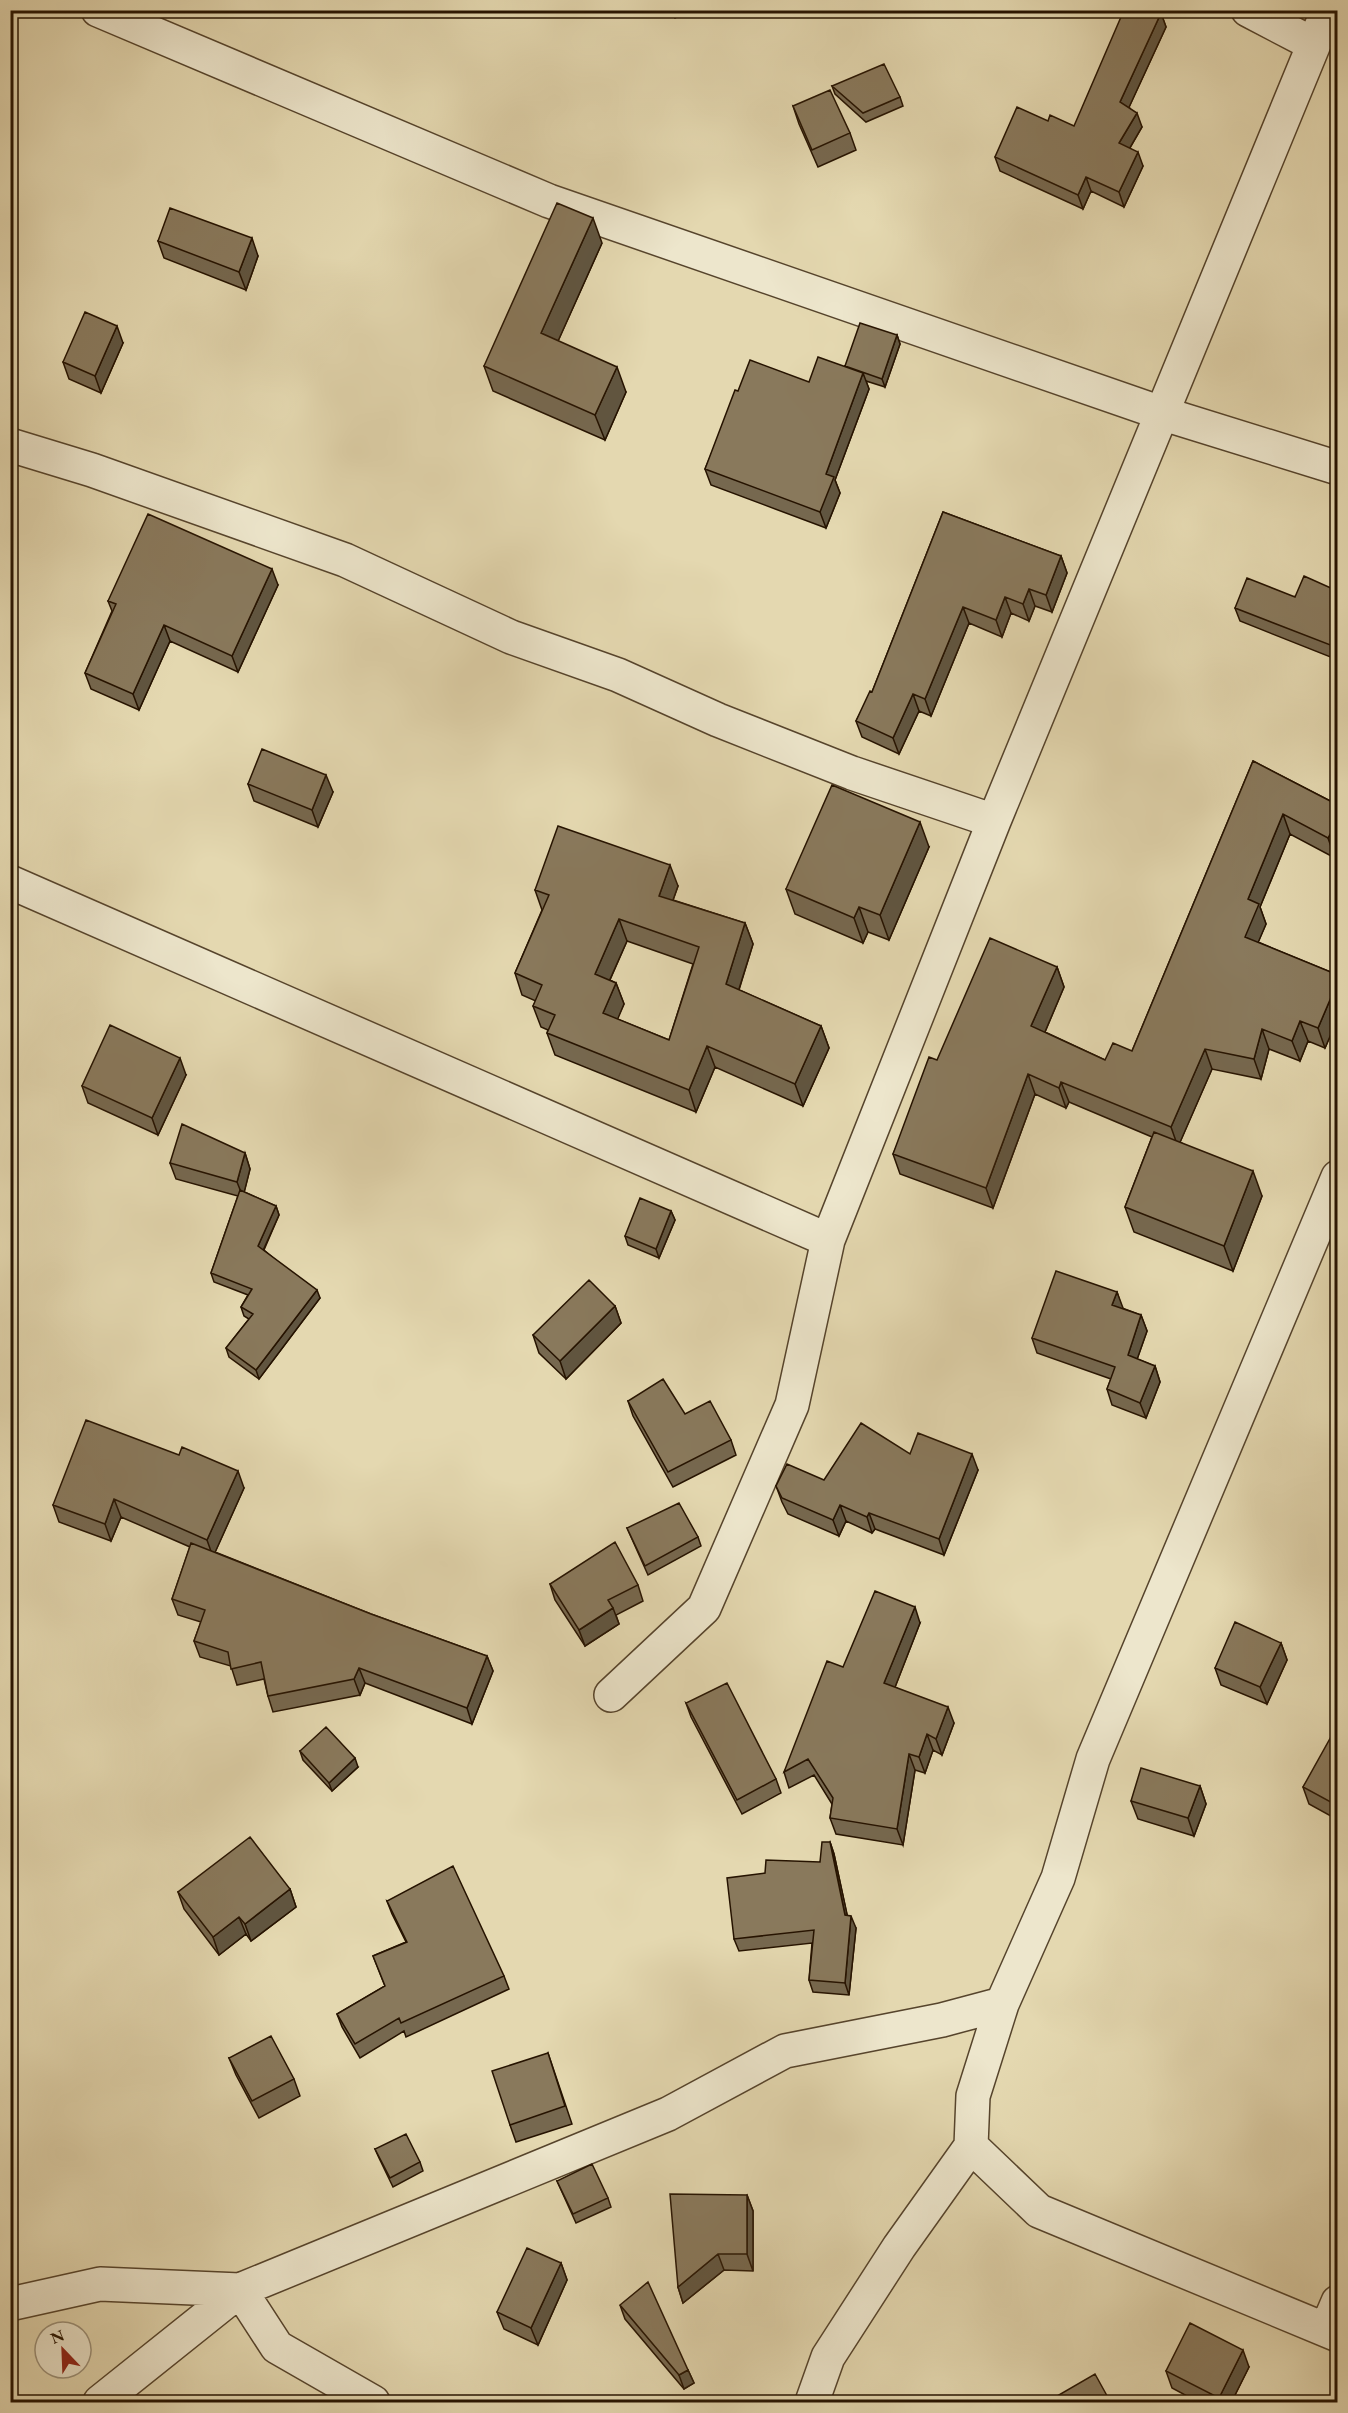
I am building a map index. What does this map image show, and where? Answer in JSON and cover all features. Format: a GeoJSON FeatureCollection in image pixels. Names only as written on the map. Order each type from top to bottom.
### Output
{"type":"FeatureCollection","features":[{"type":"Feature","properties":{"kind":"street"},"geometry":{"type":"LineString","coordinates":[[98,10],[549,201],[1164,414],[1338,468]]}},
{"type":"Feature","properties":{"kind":"street"},"geometry":{"type":"LineString","coordinates":[[1248,10],[1313,44]]}},
{"type":"Feature","properties":{"kind":"street"},"geometry":{"type":"LineString","coordinates":[[611,1695],[704,1608],[792,1405],[828,1240],[994,821],[1164,414],[1328,10]]}},
{"type":"Feature","properties":{"kind":"street"},"geometry":{"type":"LineString","coordinates":[[10,445],[92,470],[345,560],[511,637],[618,675],[718,720],[852,773],[994,821]]}},
{"type":"Feature","properties":{"kind":"street"},"geometry":{"type":"LineString","coordinates":[[10,882],[828,1240]]}},
{"type":"Feature","properties":{"kind":"street"},"geometry":{"type":"LineString","coordinates":[[812,2403],[828,2357],[899,2247],[971,2146],[973,2096],[1002,2004],[1058,1878],[1093,1759],[1338,1177]]}},
{"type":"Feature","properties":{"kind":"street"},"geometry":{"type":"LineString","coordinates":[[100,2403],[240,2290],[668,2114],[785,2051],[942,2020],[1002,2004]]}},
{"type":"Feature","properties":{"kind":"street"},"geometry":{"type":"LineString","coordinates":[[971,2146],[1039,2211],[1334,2322]]}},
{"type":"Feature","properties":{"kind":"street"},"geometry":{"type":"LineString","coordinates":[[10,2304],[100,2284],[240,2290]]}},
{"type":"Feature","properties":{"kind":"street"},"geometry":{"type":"LineString","coordinates":[[240,2290],[277,2347],[373,2403]]}},
{"type":"Feature","properties":{"kind":"building"},"geometry":{"type":"Polygon","coordinates":[[[1124,10],[1161,13],[1120,102],[1137,113],[1119,143],[1138,152],[1119,192],[1086,177],[1078,195],[995,157],[1017,107],[1048,121],[1050,115],[1074,126],[1124,10]]]}},
{"type":"Feature","properties":{"kind":"building"},"geometry":{"type":"Polygon","coordinates":[[[884,64],[900,97],[863,113],[832,86],[884,64]]]}},
{"type":"Feature","properties":{"kind":"building"},"geometry":{"type":"Polygon","coordinates":[[[830,90],[850,133],[812,150],[793,106],[830,90]]]}},
{"type":"Feature","properties":{"kind":"building"},"geometry":{"type":"Polygon","coordinates":[[[1338,119],[1338,133],[1333,131],[1338,119]]]}},
{"type":"Feature","properties":{"kind":"building"},"geometry":{"type":"Polygon","coordinates":[[[557,203],[593,218],[541,333],[617,367],[595,415],[484,366],[557,203]]]}},
{"type":"Feature","properties":{"kind":"building"},"geometry":{"type":"Polygon","coordinates":[[[170,208],[252,238],[239,272],[158,241],[170,208]]]}},
{"type":"Feature","properties":{"kind":"building"},"geometry":{"type":"Polygon","coordinates":[[[85,312],[117,326],[95,376],[63,362],[85,312]]]}},
{"type":"Feature","properties":{"kind":"building"},"geometry":{"type":"Polygon","coordinates":[[[860,323],[897,335],[882,379],[845,366],[860,323]]]}},
{"type":"Feature","properties":{"kind":"building"},"geometry":{"type":"Polygon","coordinates":[[[818,357],[863,373],[826,474],[834,477],[820,512],[705,469],[735,390],[738,391],[750,360],[809,382],[818,357]]]}},
{"type":"Feature","properties":{"kind":"building"},"geometry":{"type":"Polygon","coordinates":[[[943,512],[1061,556],[1046,595],[1029,589],[1023,604],[1005,597],[996,620],[963,607],[925,699],[913,694],[893,738],[856,721],[870,691],[872,692],[943,512]]]}},
{"type":"Feature","properties":{"kind":"building"},"geometry":{"type":"Polygon","coordinates":[[[148,514],[272,569],[232,656],[164,625],[133,694],[85,673],[116,604],[108,601],[148,514]]]}},
{"type":"Feature","properties":{"kind":"building"},"geometry":{"type":"Polygon","coordinates":[[[1304,576],[1333,589],[1338,579],[1338,648],[1235,608],[1247,578],[1295,597],[1304,576]]]}},
{"type":"Feature","properties":{"kind":"building"},"geometry":{"type":"Polygon","coordinates":[[[262,749],[326,775],[312,810],[248,784],[262,749]]]}},
{"type":"Feature","properties":{"kind":"building"},"geometry":{"type":"Polygon","coordinates":[[[1253,761],[1338,805],[1338,820],[1328,838],[1283,814],[1248,899],[1259,904],[1245,937],[1338,975],[1338,981],[1318,1028],[1300,1021],[1292,1041],[1262,1029],[1254,1059],[1205,1049],[1171,1127],[1061,1082],[1059,1088],[1028,1074],[986,1188],[893,1154],[929,1057],[937,1060],[990,938],[1057,967],[1031,1026],[1105,1060],[1113,1043],[1132,1051],[1253,761]]]}},
{"type":"Feature","properties":{"kind":"building"},"geometry":{"type":"Polygon","coordinates":[[[832,785],[920,822],[880,915],[859,907],[854,918],[786,889],[832,785]]]}},
{"type":"Feature","properties":{"kind":"building"},"geometry":{"type":"Polygon","coordinates":[[[558,826],[670,865],[659,896],[745,923],[726,984],[821,1026],[795,1084],[707,1046],[689,1090],[547,1033],[555,1015],[533,1006],[542,985],[515,973],[549,895],[535,890],[558,826]],[[619,919],[595,974],[616,983],[603,1013],[669,1040],[699,947],[619,919]]]}},
{"type":"Feature","properties":{"kind":"building"},"geometry":{"type":"Polygon","coordinates":[[[110,1025],[180,1058],[152,1118],[82,1086],[110,1025]]]}},
{"type":"Feature","properties":{"kind":"building"},"geometry":{"type":"Polygon","coordinates":[[[182,1124],[245,1153],[237,1182],[170,1163],[182,1124]]]}},
{"type":"Feature","properties":{"kind":"building"},"geometry":{"type":"Polygon","coordinates":[[[1154,1132],[1253,1171],[1224,1246],[1125,1207],[1154,1132]]]}},
{"type":"Feature","properties":{"kind":"building"},"geometry":{"type":"Polygon","coordinates":[[[240,1190],[276,1206],[258,1246],[317,1290],[256,1370],[226,1348],[253,1314],[241,1307],[252,1289],[211,1273],[240,1190]]]}},
{"type":"Feature","properties":{"kind":"building"},"geometry":{"type":"Polygon","coordinates":[[[640,1198],[671,1211],[656,1249],[625,1236],[640,1198]]]}},
{"type":"Feature","properties":{"kind":"building"},"geometry":{"type":"Polygon","coordinates":[[[1056,1271],[1117,1292],[1112,1305],[1141,1315],[1128,1355],[1155,1366],[1140,1403],[1107,1389],[1115,1367],[1032,1338],[1056,1271]]]}},
{"type":"Feature","properties":{"kind":"building"},"geometry":{"type":"Polygon","coordinates":[[[589,1280],[615,1306],[560,1361],[533,1335],[589,1280]]]}},
{"type":"Feature","properties":{"kind":"building"},"geometry":{"type":"Polygon","coordinates":[[[663,1379],[685,1414],[710,1401],[731,1440],[668,1472],[628,1401],[663,1379]]]}},
{"type":"Feature","properties":{"kind":"building"},"geometry":{"type":"Polygon","coordinates":[[[86,1420],[179,1455],[182,1447],[238,1471],[207,1540],[114,1499],[105,1524],[53,1505],[86,1420]]]}},
{"type":"Feature","properties":{"kind":"building"},"geometry":{"type":"Polygon","coordinates":[[[861,1423],[910,1454],[918,1433],[972,1454],[939,1539],[869,1513],[867,1517],[840,1505],[833,1520],[782,1498],[776,1486],[787,1464],[824,1480],[861,1423]]]}},
{"type":"Feature","properties":{"kind":"building"},"geometry":{"type":"Polygon","coordinates":[[[679,1503],[698,1537],[645,1566],[627,1528],[679,1503]]]}},
{"type":"Feature","properties":{"kind":"building"},"geometry":{"type":"Polygon","coordinates":[[[615,1542],[638,1585],[608,1600],[613,1608],[579,1630],[550,1584],[615,1542]]]}},
{"type":"Feature","properties":{"kind":"building"},"geometry":{"type":"Polygon","coordinates":[[[191,1543],[371,1614],[487,1656],[467,1708],[359,1668],[354,1679],[268,1696],[261,1662],[231,1669],[228,1652],[194,1641],[205,1610],[172,1599],[191,1543]]]}},
{"type":"Feature","properties":{"kind":"building"},"geometry":{"type":"Polygon","coordinates":[[[875,1591],[915,1607],[884,1683],[948,1707],[936,1739],[927,1734],[919,1757],[909,1754],[897,1829],[830,1818],[833,1798],[808,1759],[784,1772],[827,1661],[843,1667],[875,1591]]]}},
{"type":"Feature","properties":{"kind":"building"},"geometry":{"type":"Polygon","coordinates":[[[1235,1622],[1281,1643],[1260,1687],[1215,1668],[1235,1622]]]}},
{"type":"Feature","properties":{"kind":"building"},"geometry":{"type":"Polygon","coordinates":[[[727,1683],[776,1779],[737,1800],[686,1703],[727,1683]]]}},
{"type":"Feature","properties":{"kind":"building"},"geometry":{"type":"Polygon","coordinates":[[[326,1727],[355,1758],[329,1783],[300,1751],[326,1727]]]}},
{"type":"Feature","properties":{"kind":"building"},"geometry":{"type":"Polygon","coordinates":[[[1332,1735],[1338,1738],[1338,1806],[1303,1787],[1332,1735]]]}},
{"type":"Feature","properties":{"kind":"building"},"geometry":{"type":"Polygon","coordinates":[[[1141,1768],[1200,1786],[1188,1818],[1131,1801],[1141,1768]]]}},
{"type":"Feature","properties":{"kind":"building"},"geometry":{"type":"Polygon","coordinates":[[[250,1837],[290,1889],[245,1924],[239,1917],[213,1937],[178,1892],[250,1837]]]}},
{"type":"Feature","properties":{"kind":"building"},"geometry":{"type":"Polygon","coordinates":[[[822,1842],[830,1842],[845,1915],[851,1916],[845,1983],[809,1980],[814,1930],[734,1939],[727,1878],[765,1873],[766,1860],[820,1862],[822,1842]]]}},
{"type":"Feature","properties":{"kind":"building"},"geometry":{"type":"Polygon","coordinates":[[[453,1866],[504,1976],[401,2023],[399,2018],[355,2044],[337,2014],[385,1986],[373,1956],[407,1942],[387,1901],[453,1866]]]}},
{"type":"Feature","properties":{"kind":"building"},"geometry":{"type":"Polygon","coordinates":[[[271,2036],[294,2079],[252,2101],[229,2058],[271,2036]]]}},
{"type":"Feature","properties":{"kind":"building"},"geometry":{"type":"Polygon","coordinates":[[[548,2053],[565,2106],[510,2125],[492,2071],[548,2053]]]}},
{"type":"Feature","properties":{"kind":"building"},"geometry":{"type":"Polygon","coordinates":[[[406,2134],[420,2162],[390,2178],[375,2149],[406,2134]]]}},
{"type":"Feature","properties":{"kind":"building"},"geometry":{"type":"Polygon","coordinates":[[[592,2164],[608,2198],[573,2214],[557,2181],[592,2164]]]}},
{"type":"Feature","properties":{"kind":"building"},"geometry":{"type":"Polygon","coordinates":[[[670,2194],[747,2195],[747,2254],[718,2254],[678,2287],[670,2194]]]}},
{"type":"Feature","properties":{"kind":"building"},"geometry":{"type":"Polygon","coordinates":[[[527,2248],[561,2263],[531,2328],[497,2312],[527,2248]]]}},
{"type":"Feature","properties":{"kind":"building"},"geometry":{"type":"Polygon","coordinates":[[[648,2282],[688,2370],[679,2375],[620,2305],[648,2282]]]}},
{"type":"Feature","properties":{"kind":"building"},"geometry":{"type":"Polygon","coordinates":[[[1190,2323],[1243,2350],[1219,2398],[1166,2371],[1190,2323]]]}},
{"type":"Feature","properties":{"kind":"building"},"geometry":{"type":"Polygon","coordinates":[[[1095,2374],[1111,2403],[1045,2403],[1095,2374]]]}}]}
